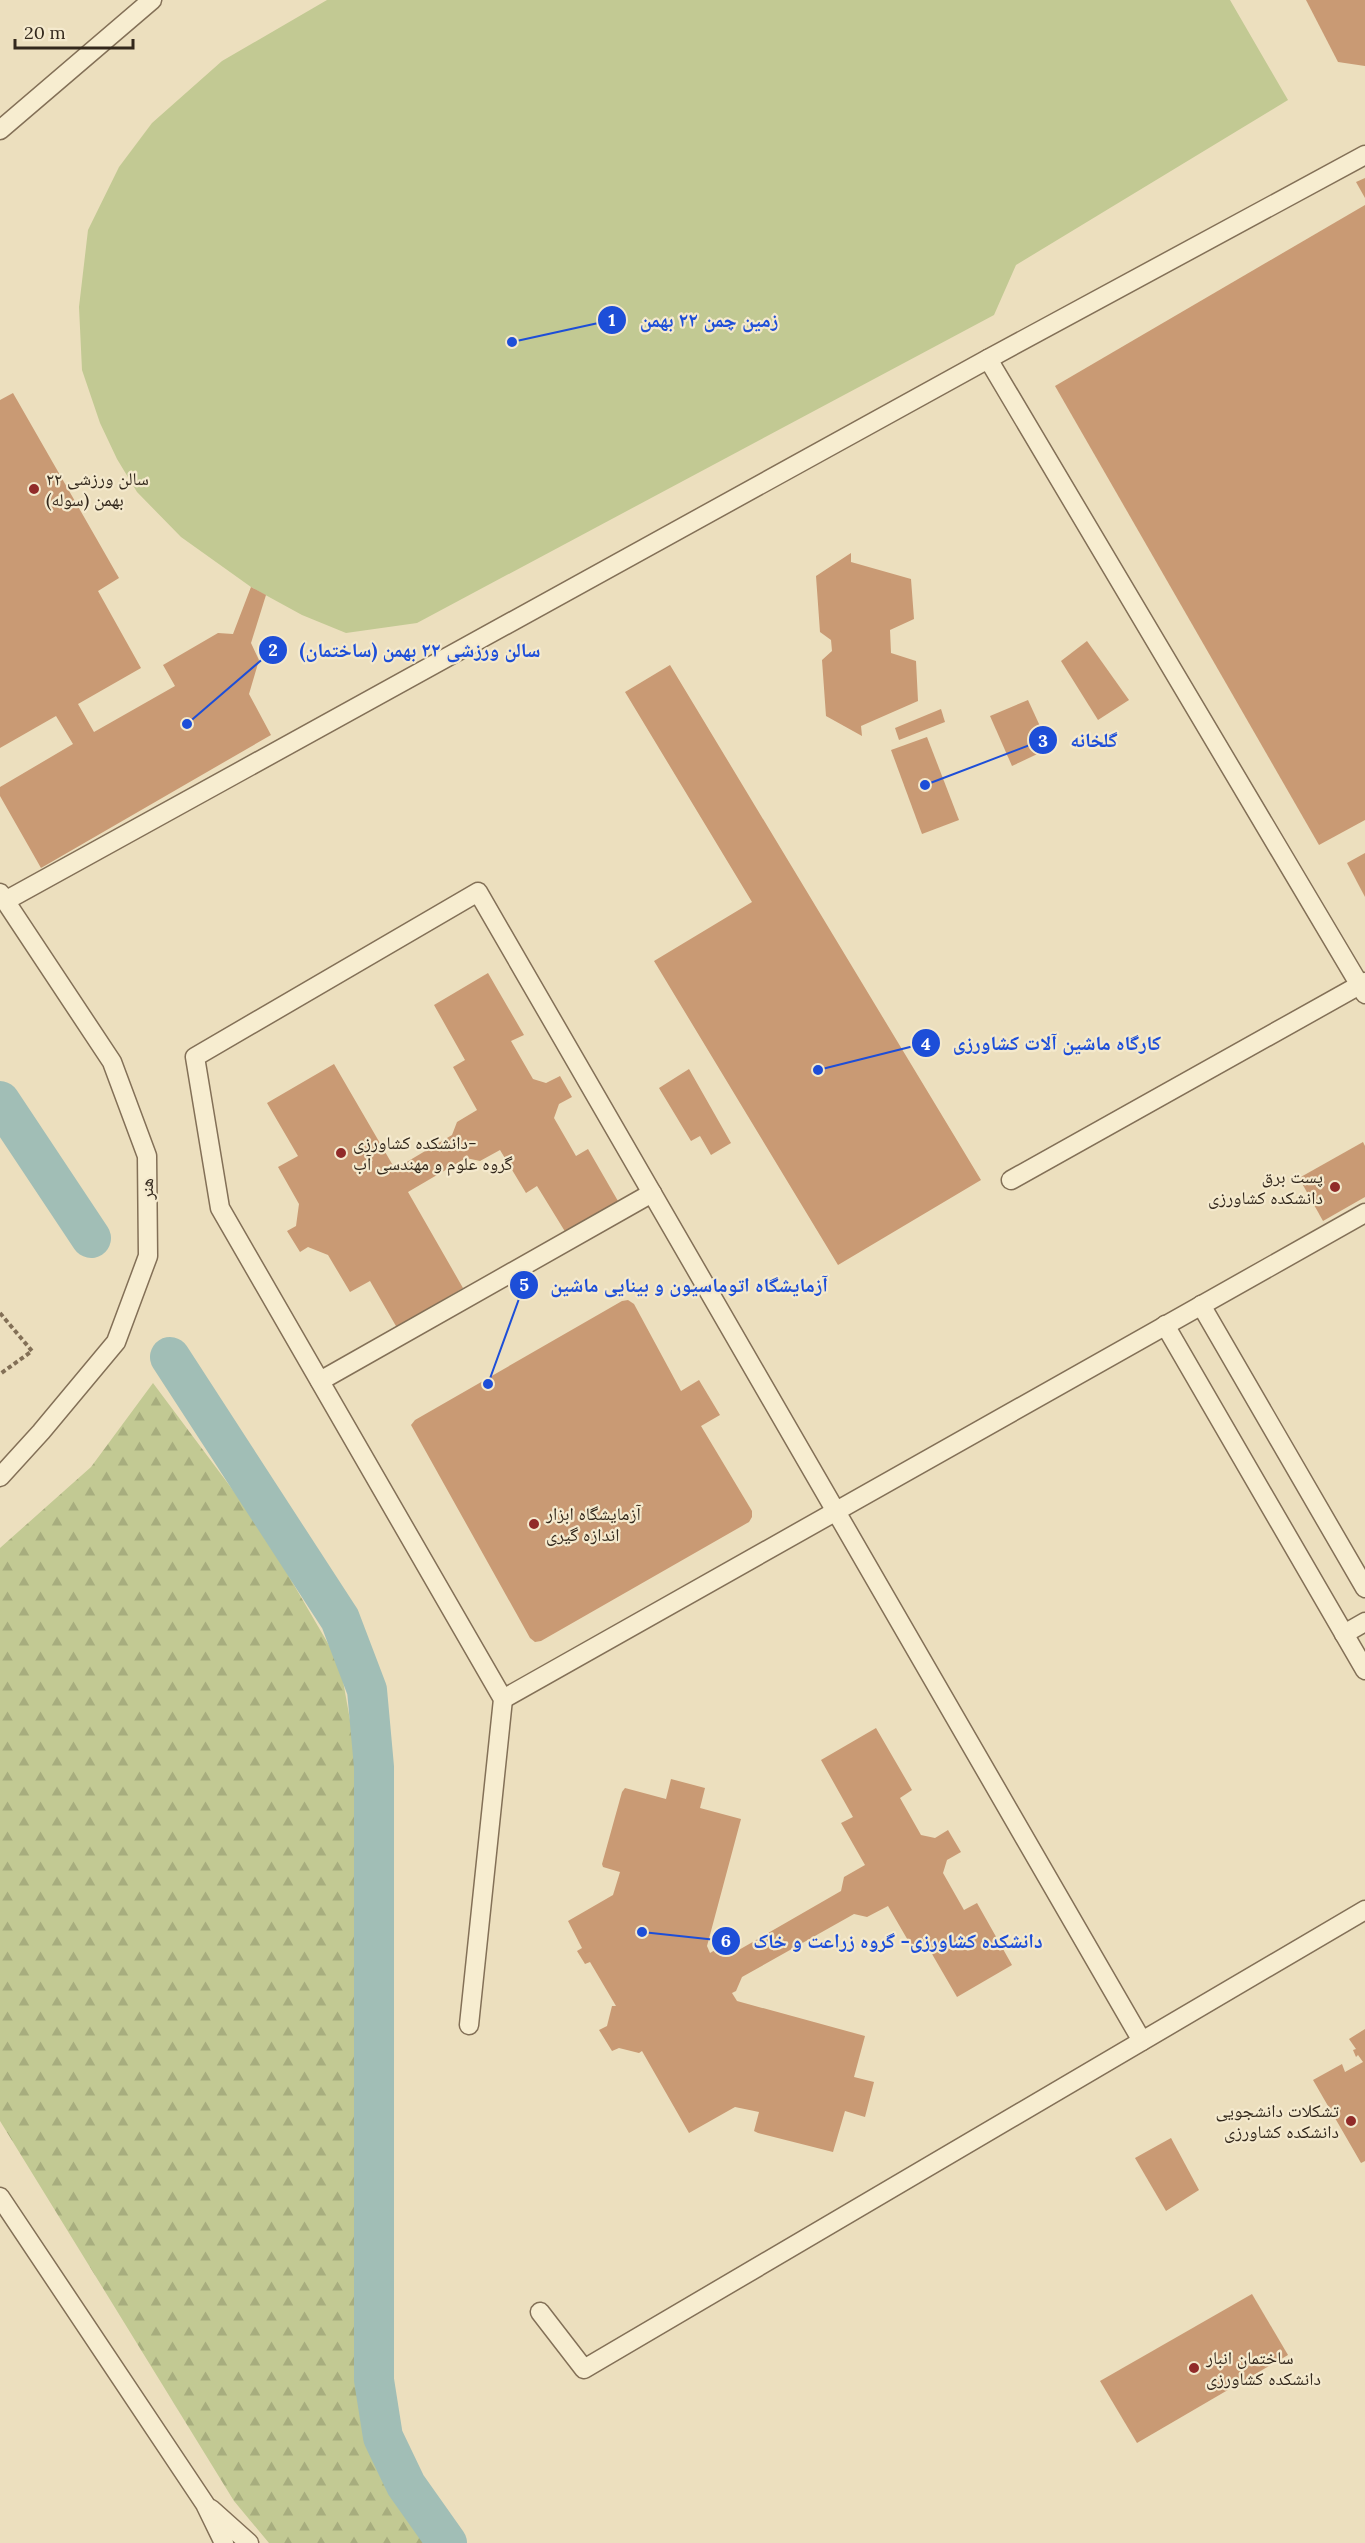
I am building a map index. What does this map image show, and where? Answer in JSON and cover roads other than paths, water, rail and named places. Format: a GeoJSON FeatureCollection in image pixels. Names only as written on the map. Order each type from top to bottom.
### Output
{"type":"FeatureCollection","features":[{"type":"Feature","properties":{"kind":"lane"},"geometry":{"type":"LineString","coordinates":[[0,129],[152,0]]}},
{"type":"Feature","properties":{"kind":"lane"},"geometry":{"type":"LineString","coordinates":[[3,897],[988,359],[1365,156]]}},
{"type":"Feature","properties":{"kind":"lane"},"geometry":{"type":"LineString","coordinates":[[988,359],[1363,987],[1011,1180]]}},
{"type":"Feature","properties":{"kind":"lane"},"geometry":{"type":"LineString","coordinates":[[469,2025],[503,1699],[220,1209],[195,1058],[478,892],[1142,2041]]}},
{"type":"Feature","properties":{"kind":"lane","name":"هنر"},"geometry":{"type":"LineString","coordinates":[[0,1477],[116,1342],[148,1256],[147,1156],[112,1062],[3,897]]}},
{"type":"Feature","properties":{"kind":"lane"},"geometry":{"type":"LineString","coordinates":[[320,1381],[652,1194]]}},
{"type":"Feature","properties":{"kind":"lane"},"geometry":{"type":"LineString","coordinates":[[503,1699],[1365,1212]]}},
{"type":"Feature","properties":{"kind":"lane"},"geometry":{"type":"LineString","coordinates":[[1201,1305],[1365,1588]]}},
{"type":"Feature","properties":{"kind":"lane"},"geometry":{"type":"LineString","coordinates":[[1165,1325],[1365,1670]]}},
{"type":"Feature","properties":{"kind":"lane"},"geometry":{"type":"LineString","coordinates":[[1344,1634],[1365,1622]]}},
{"type":"Feature","properties":{"kind":"lane"},"geometry":{"type":"LineString","coordinates":[[540,2312],[584,2369],[1365,1910]]}},
{"type":"Feature","properties":{"kind":"lane"},"geometry":{"type":"LineString","coordinates":[[0,2197],[205,2504],[224,2543]]}},
{"type":"Feature","properties":{"kind":"lane"},"geometry":{"type":"LineString","coordinates":[[205,2504],[249,2543]]}},
{"type":"Feature","properties":{"kind":"waterway"},"geometry":{"type":"LineString","coordinates":[[0,1101],[91,1238]]}},
{"type":"Feature","properties":{"kind":"waterway"},"geometry":{"type":"LineString","coordinates":[[170,1357],[340,1619],[367,1690],[374,1767],[374,2380],[383,2437],[406,2485],[447,2543]]}},
{"type":"Feature","properties":{"kind":"place","name":"زمین چمن ۲۲ بهمن"},"geometry":{"type":"Point","coordinates":[512,342]}},
{"type":"Feature","properties":{"kind":"place","name":"سالن ورزشی ۲۲ بهمن (سوله)"},"geometry":{"type":"Point","coordinates":[34,489]}},
{"type":"Feature","properties":{"kind":"place","name":"سالن ورزشی ۲۲ بهمن (ساختمان)"},"geometry":{"type":"Point","coordinates":[187,724]}},
{"type":"Feature","properties":{"kind":"place","name":"گلخانه"},"geometry":{"type":"Point","coordinates":[925,785]}},
{"type":"Feature","properties":{"kind":"place","name":"کارگاه ماشین آلات کشاورزی"},"geometry":{"type":"Point","coordinates":[818,1070]}},
{"type":"Feature","properties":{"kind":"place","name":"دانشکده کشاورزی- گروه علوم و مهندسی آب"},"geometry":{"type":"Point","coordinates":[341,1153]}},
{"type":"Feature","properties":{"kind":"place","name":"پست برق دانشکده کشاورزی"},"geometry":{"type":"Point","coordinates":[1335,1187]}},
{"type":"Feature","properties":{"kind":"place","name":"آزمایشگاه اتوماسیون و بینایی ماشین"},"geometry":{"type":"Point","coordinates":[488,1384]}},
{"type":"Feature","properties":{"kind":"place","name":"آزمایشگاه ابزار اندازه گیری"},"geometry":{"type":"Point","coordinates":[534,1524]}},
{"type":"Feature","properties":{"kind":"place","name":"دانشکده کشاورزی- گروه زراعت و خاک"},"geometry":{"type":"Point","coordinates":[642,1932]}},
{"type":"Feature","properties":{"kind":"place","name":"تشکلات دانشجویی دانشکده کشاورزی"},"geometry":{"type":"Point","coordinates":[1351,2121]}},
{"type":"Feature","properties":{"kind":"place","name":"ساختمان انبار دانشکده کشاورزی"},"geometry":{"type":"Point","coordinates":[1194,2368]}}]}
